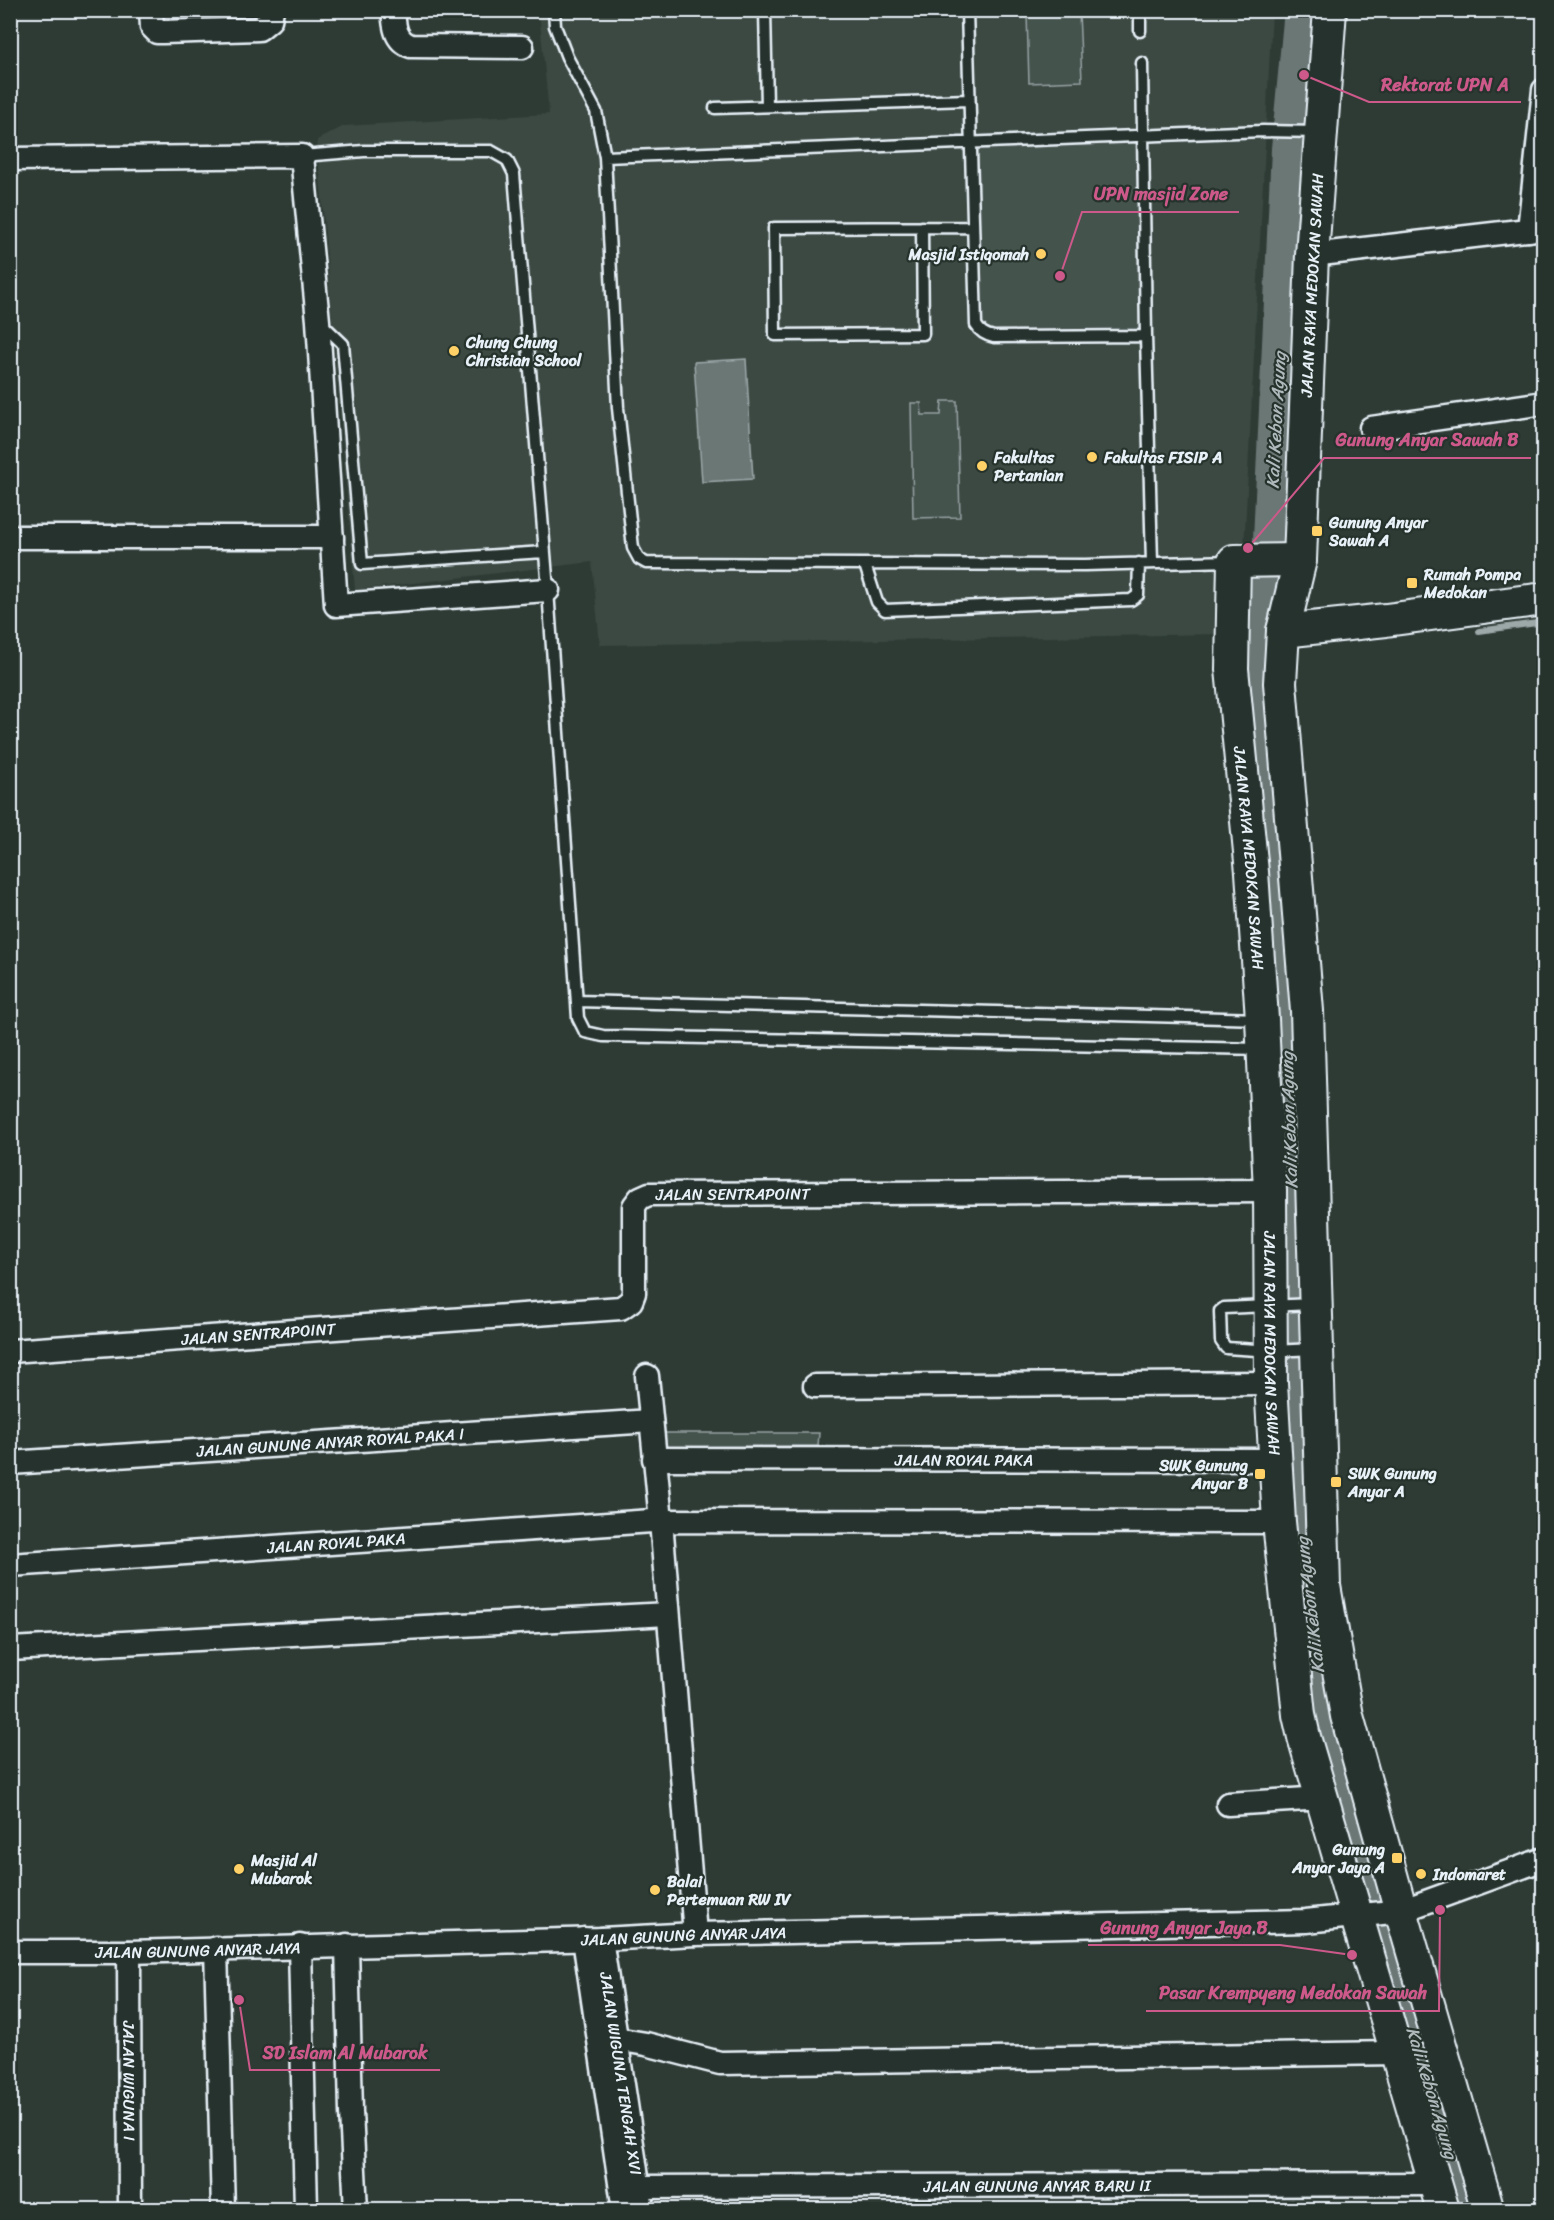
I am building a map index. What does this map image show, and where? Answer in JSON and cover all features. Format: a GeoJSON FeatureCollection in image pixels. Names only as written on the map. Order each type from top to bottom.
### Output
{"type":"FeatureCollection","features":[{"type":"Feature","properties":{"kind":"street"},"geometry":{"type":"LineString","coordinates":[[152,19],[155,31],[163,32],[258,29],[270,20],[272,10]]}},
{"type":"Feature","properties":{"kind":"street","name":"JALAN RAYA MEDOKAN SAWAH"},"geometry":{"type":"LineString","coordinates":[[1330,10],[1314,132],[1312,255],[1292,560],[1283,631],[1280,683],[1307,1011],[1311,1304],[1324,1586],[1347,1716],[1397,1912],[1488,2210]]}},
{"type":"Feature","properties":{"kind":"street"},"geometry":{"type":"LineString","coordinates":[[394,19],[401,40],[411,46],[522,47]]}},
{"type":"Feature","properties":{"kind":"street"},"geometry":{"type":"LineString","coordinates":[[1312,255],[1536,230],[1544,90]]}},
{"type":"Feature","properties":{"kind":"street"},"geometry":{"type":"LineString","coordinates":[[10,159],[302,156],[318,321],[336,605],[548,590]]}},
{"type":"Feature","properties":{"kind":"street"},"geometry":{"type":"LineString","coordinates":[[1371,428],[1544,403]]}},
{"type":"Feature","properties":{"kind":"street"},"geometry":{"type":"LineString","coordinates":[[10,537],[332,537]]}},
{"type":"Feature","properties":{"kind":"street"},"geometry":{"type":"LineString","coordinates":[[1240,561],[1292,560]]}},
{"type":"Feature","properties":{"kind":"street","name":"JALAN RAYA MEDOKAN SAWAH"},"geometry":{"type":"LineString","coordinates":[[1240,561],[1232,669],[1252,872],[1263,1034],[1276,1305],[1277,1351],[1271,1383],[1279,1522],[1299,1715],[1323,1798],[1364,1916],[1396,2053],[1439,2197]]}},
{"type":"Feature","properties":{"kind":"street"},"geometry":{"type":"LineString","coordinates":[[1283,631],[1544,599]]}},
{"type":"Feature","properties":{"kind":"street","name":"JALAN SENTRAPOINT"},"geometry":{"type":"LineString","coordinates":[[10,1351],[613,1310],[626,1306],[633,1298],[634,1206],[640,1198],[649,1194],[1270,1191]]}},
{"type":"Feature","properties":{"kind":"street"},"geometry":{"type":"LineString","coordinates":[[647,1376],[695,1934]]}},
{"type":"Feature","properties":{"kind":"street"},"geometry":{"type":"LineString","coordinates":[[816,1386],[1271,1383]]}},
{"type":"Feature","properties":{"kind":"street","name":"JALAN GUNUNG ANYAR ROYAL PAKA I"},"geometry":{"type":"LineString","coordinates":[[10,1463],[651,1421]]}},
{"type":"Feature","properties":{"kind":"street","name":"JALAN ROYAL PAKA"},"geometry":{"type":"LineString","coordinates":[[654,1459],[1276,1460]]}},
{"type":"Feature","properties":{"kind":"street","name":"JALAN ROYAL PAKA"},"geometry":{"type":"LineString","coordinates":[[10,1565],[661,1521],[1279,1522]]}},
{"type":"Feature","properties":{"kind":"street"},"geometry":{"type":"LineString","coordinates":[[10,1648],[669,1614]]}},
{"type":"Feature","properties":{"kind":"street"},"geometry":{"type":"LineString","coordinates":[[1228,1804],[1323,1798]]}},
{"type":"Feature","properties":{"kind":"street"},"geometry":{"type":"LineString","coordinates":[[1397,1912],[1544,1859]]}},
{"type":"Feature","properties":{"kind":"street","name":"JALAN GUNUNG ANYAR JAYA"},"geometry":{"type":"LineString","coordinates":[[10,1952],[129,1952],[695,1934],[1306,1921],[1397,1912]]}},
{"type":"Feature","properties":{"kind":"street"},"geometry":{"type":"LineString","coordinates":[[592,1939],[624,2210]]}},
{"type":"Feature","properties":{"kind":"street","name":"JALAN WIGUNA TENGAH XVI"},"geometry":{"type":"LineString","coordinates":[[592,1939],[616,2039],[642,2210]]}},
{"type":"Feature","properties":{"kind":"street"},"geometry":{"type":"LineString","coordinates":[[347,1945],[356,2210]]}},
{"type":"Feature","properties":{"kind":"street"},"geometry":{"type":"LineString","coordinates":[[300,1946],[306,2210]]}},
{"type":"Feature","properties":{"kind":"street"},"geometry":{"type":"LineString","coordinates":[[216,1948],[223,2210]]}},
{"type":"Feature","properties":{"kind":"street","name":"JALAN WIGUNA I"},"geometry":{"type":"LineString","coordinates":[[129,1952],[130,2210]]}},
{"type":"Feature","properties":{"kind":"street"},"geometry":{"type":"LineString","coordinates":[[616,2039],[646,2044],[720,2063],[1396,2053]]}},
{"type":"Feature","properties":{"kind":"street","name":"JALAN GUNUNG ANYAR BARU II"},"geometry":{"type":"LineString","coordinates":[[639,2187],[1439,2197]]}},
{"type":"Feature","properties":{"kind":"lane"},"geometry":{"type":"LineString","coordinates":[[554,10],[555,26],[567,57],[596,111],[605,157],[618,408],[633,548],[637,556],[646,563],[866,565],[1085,565],[1240,561]]}},
{"type":"Feature","properties":{"kind":"lane"},"geometry":{"type":"LineString","coordinates":[[765,10],[767,106]]}},
{"type":"Feature","properties":{"kind":"lane"},"geometry":{"type":"LineString","coordinates":[[968,10],[976,325],[982,332],[994,337],[1146,336]]}},
{"type":"Feature","properties":{"kind":"lane"},"geometry":{"type":"LineString","coordinates":[[1140,10],[1140,31]]}},
{"type":"Feature","properties":{"kind":"lane"},"geometry":{"type":"LineString","coordinates":[[1142,63],[1152,562]]}},
{"type":"Feature","properties":{"kind":"lane"},"geometry":{"type":"LineString","coordinates":[[715,108],[969,100]]}},
{"type":"Feature","properties":{"kind":"lane"},"geometry":{"type":"LineString","coordinates":[[605,157],[1270,131],[1314,132]]}},
{"type":"Feature","properties":{"kind":"lane"},"geometry":{"type":"LineString","coordinates":[[302,156],[364,151],[491,151],[507,160],[514,174],[548,590],[578,1018],[585,1032],[603,1036],[1263,1034]]}},
{"type":"Feature","properties":{"kind":"lane"},"geometry":{"type":"LineString","coordinates":[[922,227],[923,334],[775,335],[774,228],[922,227],[972,227]]}},
{"type":"Feature","properties":{"kind":"lane"},"geometry":{"type":"LineString","coordinates":[[318,321],[343,344],[362,564],[544,552]]}},
{"type":"Feature","properties":{"kind":"lane"},"geometry":{"type":"LineString","coordinates":[[866,565],[877,603],[885,610],[1131,600],[1138,595],[1139,563]]}},
{"type":"Feature","properties":{"kind":"lane"},"geometry":{"type":"LineString","coordinates":[[577,1001],[1263,1034]]}},
{"type":"Feature","properties":{"kind":"lane"},"geometry":{"type":"LineString","coordinates":[[1311,1304],[1224,1308],[1220,1311],[1221,1341],[1224,1347],[1277,1351],[1314,1349]]}},
{"type":"Feature","properties":{"kind":"shaded area"},"geometry":{"type":"Polygon","coordinates":[[[539,11],[1272,11],[1244,549],[1222,549],[1222,634],[600,645],[592,562],[355,590],[317,140],[344,126],[549,114],[539,11]]]}},
{"type":"Feature","properties":{"kind":"shaded area"},"geometry":{"type":"Polygon","coordinates":[[[1079,12],[1082,81],[1029,83],[1027,14],[1079,12]]]}},
{"type":"Feature","properties":{"kind":"shaded area"},"geometry":{"type":"Polygon","coordinates":[[[1144,136],[1146,336],[982,332],[970,143],[1144,136]]]}},
{"type":"Feature","properties":{"kind":"shaded area"},"geometry":{"type":"Polygon","coordinates":[[[746,359],[753,479],[702,482],[694,362],[746,359]]]}},
{"type":"Feature","properties":{"kind":"shaded area"},"geometry":{"type":"Polygon","coordinates":[[[942,401],[957,401],[960,517],[913,518],[911,403],[921,403],[922,415],[941,415],[942,401]]]}},
{"type":"Feature","properties":{"kind":"shaded area"},"geometry":{"type":"Polygon","coordinates":[[[662,1433],[819,1433],[818,1446],[662,1447],[662,1433]]]}},
{"type":"Feature","properties":{"kind":"waterway","name":"Kali Kebon Agung"},"geometry":{"type":"LineString","coordinates":[[1302,10],[1289,149],[1268,605],[1259,651],[1267,785],[1285,992],[1303,1567],[1321,1695],[1371,1891],[1468,2210]]}},
{"type":"Feature","properties":{"kind":"waterway"},"geometry":{"type":"LineString","coordinates":[[1479,631],[1544,622]]}},
{"type":"Feature","properties":{"kind":"place","name":"Rektorat UPN A"},"geometry":{"type":"Point","coordinates":[1304,75]}},
{"type":"Feature","properties":{"kind":"place","name":"Masjid Istiqomah"},"geometry":{"type":"Point","coordinates":[1041,254]}},
{"type":"Feature","properties":{"kind":"place","name":"UPN masjid Zone"},"geometry":{"type":"Point","coordinates":[1060,276]}},
{"type":"Feature","properties":{"kind":"place","name":"Chung Chung Christian School"},"geometry":{"type":"Point","coordinates":[454,351]}},
{"type":"Feature","properties":{"kind":"place","name":"Fakultas FISIP A"},"geometry":{"type":"Point","coordinates":[1092,457]}},
{"type":"Feature","properties":{"kind":"place","name":"Fakultas Pertanian"},"geometry":{"type":"Point","coordinates":[982,466]}},
{"type":"Feature","properties":{"kind":"place","name":"Gunung Anyar Sawah A"},"geometry":{"type":"Point","coordinates":[1317,531]}},
{"type":"Feature","properties":{"kind":"place","name":"Gunung Anyar Sawah B"},"geometry":{"type":"Point","coordinates":[1248,548]}},
{"type":"Feature","properties":{"kind":"place","name":"Rumah Pompa Medokan"},"geometry":{"type":"Point","coordinates":[1412,583]}},
{"type":"Feature","properties":{"kind":"place","name":"SWK Gunung Anyar B"},"geometry":{"type":"Point","coordinates":[1260,1474]}},
{"type":"Feature","properties":{"kind":"place","name":"SWK Gunung Anyar A"},"geometry":{"type":"Point","coordinates":[1336,1482]}},
{"type":"Feature","properties":{"kind":"place","name":"Gunung Anyar Jaya A"},"geometry":{"type":"Point","coordinates":[1397,1858]}},
{"type":"Feature","properties":{"kind":"place","name":"Masjid Al Mubarok"},"geometry":{"type":"Point","coordinates":[239,1869]}},
{"type":"Feature","properties":{"kind":"place","name":"Indomaret"},"geometry":{"type":"Point","coordinates":[1421,1874]}},
{"type":"Feature","properties":{"kind":"place","name":"Balai Pertemuan RW IV"},"geometry":{"type":"Point","coordinates":[655,1890]}},
{"type":"Feature","properties":{"kind":"place","name":"Pasar Krempyeng Medokan Sawah"},"geometry":{"type":"Point","coordinates":[1440,1910]}},
{"type":"Feature","properties":{"kind":"place","name":"Gunung Anyar Jaya B"},"geometry":{"type":"Point","coordinates":[1352,1955]}},
{"type":"Feature","properties":{"kind":"place","name":"SD Islam Al Mubarok"},"geometry":{"type":"Point","coordinates":[239,2000]}}]}
